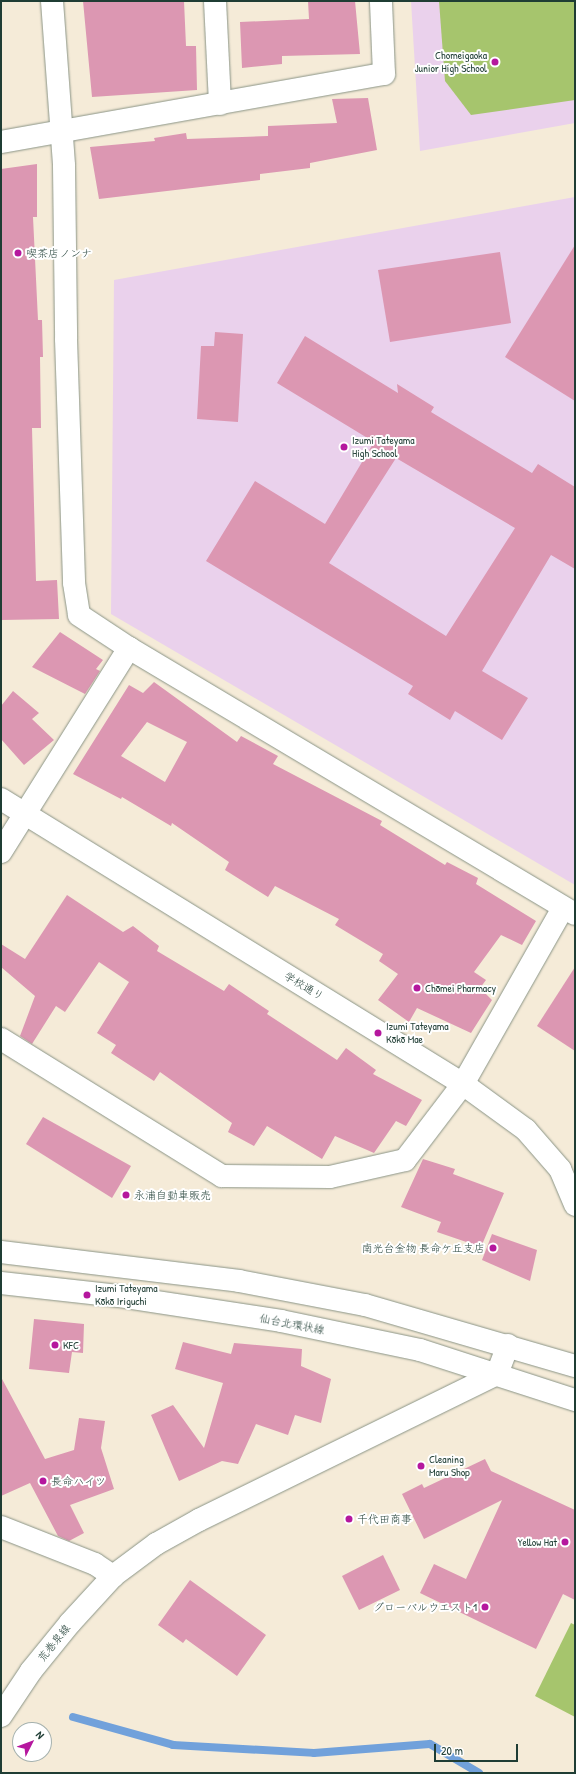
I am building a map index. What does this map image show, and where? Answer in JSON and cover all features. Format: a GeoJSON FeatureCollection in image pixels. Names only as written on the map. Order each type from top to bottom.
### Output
{"type":"FeatureCollection","features":[{"type":"Feature","properties":{"kind":"street"},"geometry":{"type":"LineString","coordinates":[[1,1039],[222,1176],[330,1177],[405,1160],[463,1084],[569,911],[440,832],[129,648],[79,616],[74,583],[62,133],[52,1]]}},
{"type":"Feature","properties":{"kind":"street"},"geometry":{"type":"LineString","coordinates":[[216,1],[220,104]]}},
{"type":"Feature","properties":{"kind":"street"},"geometry":{"type":"LineString","coordinates":[[1,142],[62,133],[384,74],[382,1]]}},
{"type":"Feature","properties":{"kind":"street"},"geometry":{"type":"LineString","coordinates":[[1,852],[80,722],[129,648]]}},
{"type":"Feature","properties":{"kind":"street","name":"学校通り"},"geometry":{"type":"LineString","coordinates":[[1,799],[463,1084],[526,1130],[560,1169],[575,1206]]}},
{"type":"Feature","properties":{"kind":"street"},"geometry":{"type":"LineString","coordinates":[[1,1252],[239,1281],[365,1305],[508,1345],[575,1366]]}},
{"type":"Feature","properties":{"kind":"street","name":"仙台北環状線"},"geometry":{"type":"LineString","coordinates":[[1,1283],[118,1296],[281,1320],[420,1350],[575,1400]]}},
{"type":"Feature","properties":{"kind":"street"},"geometry":{"type":"LineString","coordinates":[[497,1374],[508,1345]]}},
{"type":"Feature","properties":{"kind":"street","name":"荒巻泉線"},"geometry":{"type":"LineString","coordinates":[[1,1716],[31,1671],[70,1623],[113,1576],[156,1544],[199,1520],[497,1374]]}},
{"type":"Feature","properties":{"kind":"street"},"geometry":{"type":"LineString","coordinates":[[1,1527],[95,1564],[113,1576]]}},
{"type":"Feature","properties":{"kind":"shaded area","name":"Chomeigaoka Junior High School"},"geometry":{"type":"Polygon","coordinates":[[[411,1],[575,1],[575,123],[420,151],[411,1]]]}},
{"type":"Feature","properties":{"kind":"shaded area","name":"Izumi Tateyama High School"},"geometry":{"type":"Polygon","coordinates":[[[575,197],[575,885],[111,614],[114,280],[575,197]]]}},
{"type":"Feature","properties":{"kind":"green space","name":"Chomeigaoka Junior High School"},"geometry":{"type":"Polygon","coordinates":[[[439,1],[575,1],[575,100],[471,115],[445,81],[439,1]]]}},
{"type":"Feature","properties":{"kind":"green space"},"geometry":{"type":"Polygon","coordinates":[[[571,1623],[575,1625],[575,1717],[535,1696],[571,1623]]]}},
{"type":"Feature","properties":{"kind":"building"},"geometry":{"type":"Polygon","coordinates":[[[83,1],[184,1],[186,46],[196,46],[197,90],[92,97],[83,1]]]}},
{"type":"Feature","properties":{"kind":"building"},"geometry":{"type":"Polygon","coordinates":[[[308,1],[355,1],[360,54],[282,56],[282,64],[242,68],[240,22],[309,19],[308,1]]]}},
{"type":"Feature","properties":{"kind":"building"},"geometry":{"type":"Polygon","coordinates":[[[368,98],[377,150],[310,163],[310,168],[260,174],[260,180],[99,199],[90,147],[155,141],[154,138],[186,133],[187,139],[268,136],[268,126],[337,123],[332,99],[368,98]]]}},
{"type":"Feature","properties":{"kind":"building"},"geometry":{"type":"Polygon","coordinates":[[[37,164],[37,217],[33,217],[38,320],[42,320],[43,357],[40,357],[41,428],[32,428],[36,581],[57,580],[59,619],[1,620],[1,169],[37,164]]]}},
{"type":"Feature","properties":{"kind":"building"},"geometry":{"type":"Polygon","coordinates":[[[575,245],[575,401],[505,357],[575,245]]]}},
{"type":"Feature","properties":{"kind":"building"},"geometry":{"type":"Polygon","coordinates":[[[500,252],[511,323],[390,342],[378,270],[500,252]]]}},
{"type":"Feature","properties":{"kind":"building"},"geometry":{"type":"Polygon","coordinates":[[[215,332],[243,334],[238,422],[197,419],[201,346],[214,346],[215,332]]]}},
{"type":"Feature","properties":{"kind":"building"},"geometry":{"type":"Polygon","coordinates":[[[305,336],[398,393],[397,384],[434,407],[431,412],[532,473],[538,464],[575,487],[575,569],[551,555],[482,671],[528,698],[502,740],[455,711],[450,720],[408,694],[413,686],[206,561],[255,481],[325,524],[374,442],[277,383],[305,336]],[[396,458],[329,563],[446,636],[515,528],[396,458]]]}},
{"type":"Feature","properties":{"kind":"building"},"geometry":{"type":"Polygon","coordinates":[[[60,632],[103,660],[96,669],[100,671],[85,694],[32,667],[60,632]]]}},
{"type":"Feature","properties":{"kind":"building"},"geometry":{"type":"Polygon","coordinates":[[[154,682],[237,742],[241,736],[278,756],[273,764],[382,821],[380,825],[445,865],[447,862],[478,878],[476,884],[536,921],[522,945],[501,935],[474,972],[486,980],[480,988],[492,1000],[471,1033],[417,1008],[409,1022],[378,1000],[398,974],[379,961],[383,954],[335,925],[339,919],[275,886],[268,897],[225,870],[229,862],[172,823],[171,826],[122,797],[121,799],[73,774],[129,685],[143,693],[154,682]],[[147,722],[121,756],[165,782],[187,742],[147,722]]]}},
{"type":"Feature","properties":{"kind":"building"},"geometry":{"type":"Polygon","coordinates":[[[13,691],[39,713],[32,719],[54,740],[24,765],[1,739],[1,706],[13,691]]]}},
{"type":"Feature","properties":{"kind":"building"},"geometry":{"type":"Polygon","coordinates":[[[67,895],[123,932],[133,926],[159,946],[157,951],[224,991],[229,984],[269,1011],[267,1014],[337,1060],[346,1048],[376,1070],[373,1074],[422,1100],[406,1126],[396,1121],[374,1153],[335,1136],[322,1159],[267,1126],[254,1146],[228,1132],[232,1123],[160,1072],[154,1081],[111,1053],[116,1045],[97,1033],[129,982],[99,962],[65,1012],[56,1006],[32,1044],[20,1036],[35,996],[1,967],[1,944],[25,959],[67,895]]]}},
{"type":"Feature","properties":{"kind":"building"},"geometry":{"type":"Polygon","coordinates":[[[575,967],[575,1051],[537,1026],[575,967]]]}},
{"type":"Feature","properties":{"kind":"building"},"geometry":{"type":"Polygon","coordinates":[[[43,1117],[131,1166],[112,1198],[26,1144],[43,1117]]]}},
{"type":"Feature","properties":{"kind":"building"},"geometry":{"type":"Polygon","coordinates":[[[423,1159],[455,1169],[453,1174],[504,1193],[481,1247],[437,1232],[441,1222],[401,1207],[423,1159]]]}},
{"type":"Feature","properties":{"kind":"building"},"geometry":{"type":"Polygon","coordinates":[[[492,1234],[537,1250],[530,1281],[482,1260],[492,1234]]]}},
{"type":"Feature","properties":{"kind":"building"},"geometry":{"type":"Polygon","coordinates":[[[34,1319],[84,1324],[83,1353],[72,1352],[69,1373],[29,1369],[34,1319]]]}},
{"type":"Feature","properties":{"kind":"building"},"geometry":{"type":"Polygon","coordinates":[[[183,1342],[231,1354],[234,1343],[302,1349],[301,1366],[331,1379],[321,1423],[295,1415],[288,1435],[256,1424],[238,1464],[222,1461],[179,1481],[151,1415],[173,1405],[204,1448],[223,1383],[175,1369],[183,1342]]]}},
{"type":"Feature","properties":{"kind":"building"},"geometry":{"type":"Polygon","coordinates":[[[1,1377],[45,1459],[74,1450],[79,1418],[105,1421],[101,1448],[114,1489],[70,1505],[84,1533],[69,1541],[58,1536],[30,1483],[1,1496],[1,1377]]]}},
{"type":"Feature","properties":{"kind":"building"},"geometry":{"type":"Polygon","coordinates":[[[485,1459],[491,1471],[575,1510],[575,1600],[563,1594],[536,1649],[420,1593],[434,1564],[466,1579],[502,1500],[424,1539],[402,1494],[422,1484],[424,1488],[485,1459]]]}},
{"type":"Feature","properties":{"kind":"building"},"geometry":{"type":"Polygon","coordinates":[[[383,1555],[400,1590],[359,1610],[342,1576],[383,1555]]]}},
{"type":"Feature","properties":{"kind":"building"},"geometry":{"type":"Polygon","coordinates":[[[190,1580],[266,1635],[237,1676],[186,1639],[183,1643],[158,1625],[190,1580]]]}},
{"type":"Feature","properties":{"kind":"waterway"},"geometry":{"type":"LineString","coordinates":[[73,1717],[173,1745],[314,1753],[430,1744],[479,1773]]}},
{"type":"Feature","properties":{"kind":"place","name":"Chomeigaoka Junior High School"},"geometry":{"type":"Point","coordinates":[495,62]}},
{"type":"Feature","properties":{"kind":"place","name":"喫茶店ノンナ"},"geometry":{"type":"Point","coordinates":[18,253]}},
{"type":"Feature","properties":{"kind":"place","name":"Izumi Tateyama High School"},"geometry":{"type":"Point","coordinates":[344,447]}},
{"type":"Feature","properties":{"kind":"place","name":"Chōmei Pharmacy"},"geometry":{"type":"Point","coordinates":[417,988]}},
{"type":"Feature","properties":{"kind":"place","name":"Izumi Tateyama Kōkō Mae"},"geometry":{"type":"Point","coordinates":[378,1033]}},
{"type":"Feature","properties":{"kind":"place","name":"永浦自動車販売"},"geometry":{"type":"Point","coordinates":[126,1195]}},
{"type":"Feature","properties":{"kind":"place","name":"南光台金物 長命ケ丘支店"},"geometry":{"type":"Point","coordinates":[493,1248]}},
{"type":"Feature","properties":{"kind":"place","name":"Izumi Tateyama Kōkō Iriguchi"},"geometry":{"type":"Point","coordinates":[87,1295]}},
{"type":"Feature","properties":{"kind":"place","name":"KFC"},"geometry":{"type":"Point","coordinates":[55,1345]}},
{"type":"Feature","properties":{"kind":"place","name":"Cleaning Maru Shop"},"geometry":{"type":"Point","coordinates":[421,1466]}},
{"type":"Feature","properties":{"kind":"place","name":"長命ハイツ"},"geometry":{"type":"Point","coordinates":[43,1481]}},
{"type":"Feature","properties":{"kind":"place","name":"千代田商事"},"geometry":{"type":"Point","coordinates":[349,1519]}},
{"type":"Feature","properties":{"kind":"place","name":"Yellow Hat"},"geometry":{"type":"Point","coordinates":[565,1542]}},
{"type":"Feature","properties":{"kind":"place","name":"グローバルウエスト1"},"geometry":{"type":"Point","coordinates":[485,1607]}}]}
